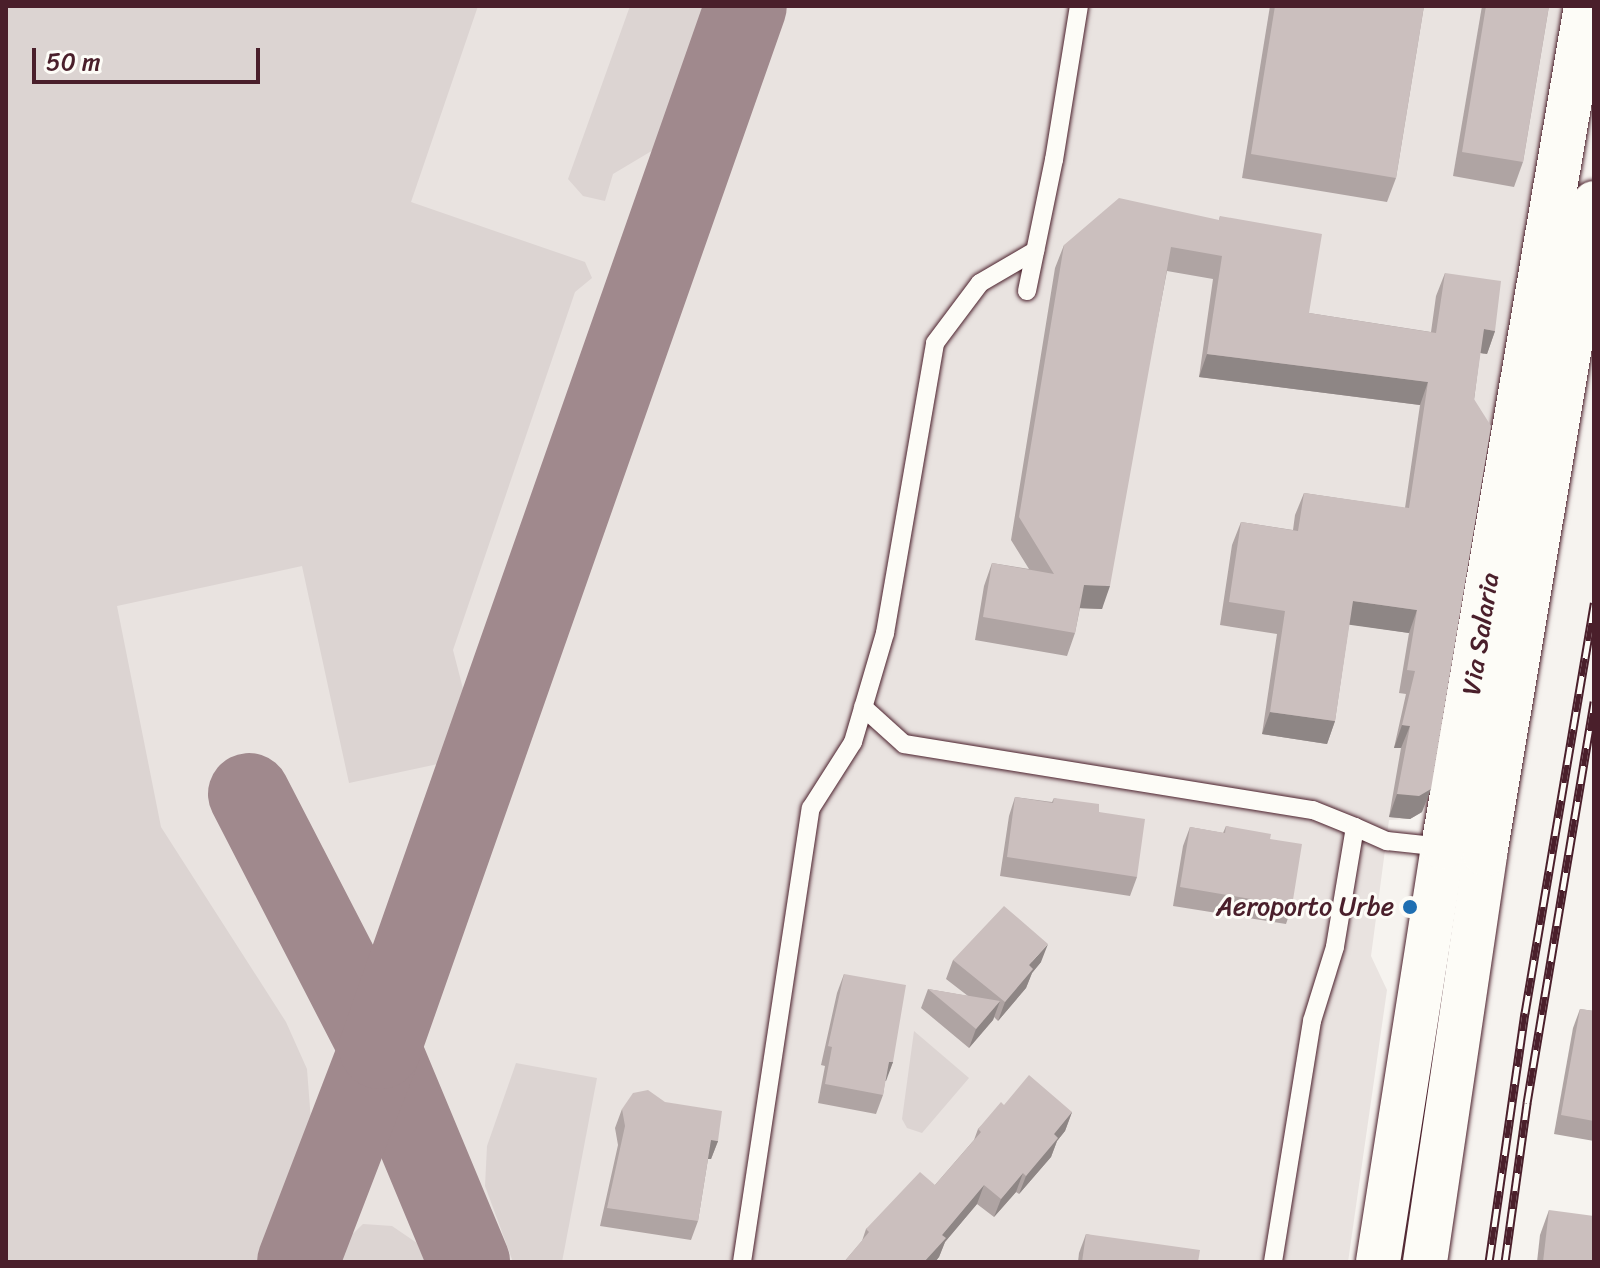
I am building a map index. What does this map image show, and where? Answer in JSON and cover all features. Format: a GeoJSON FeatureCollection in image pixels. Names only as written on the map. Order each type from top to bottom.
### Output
{"type":"FeatureCollection","features":[{"type":"Feature","properties":{"kind":"main road","name":"Via Salaria"},"geometry":{"type":"LineString","coordinates":[[1378,1262],[1443,847],[1586,6]]}},
{"type":"Feature","properties":{"kind":"main road","name":"Via Salaria"},"geometry":{"type":"LineString","coordinates":[[1425,1262],[1485,854],[1594,203]]}},
{"type":"Feature","properties":{"kind":"lane"},"geometry":{"type":"LineString","coordinates":[[1027,291],[1079,6]]}},
{"type":"Feature","properties":{"kind":"lane"},"geometry":{"type":"LineString","coordinates":[[742,1262],[811,808],[853,742],[885,633],[935,343],[980,283],[1035,251]]}},
{"type":"Feature","properties":{"kind":"lane"},"geometry":{"type":"LineString","coordinates":[[863,707],[904,744],[1313,810],[1387,841],[1443,847]]}},
{"type":"Feature","properties":{"kind":"lane"},"geometry":{"type":"LineString","coordinates":[[1273,1262],[1312,1021],[1335,947],[1355,827]]}},
{"type":"Feature","properties":{"kind":"shaded area"},"geometry":{"type":"Polygon","coordinates":[[[6,6],[1566,6],[1430,803],[1410,819],[1389,820],[1371,956],[1387,990],[1348,1262],[6,1262],[6,6]]]}},
{"type":"Feature","properties":{"kind":"shaded area"},"geometry":{"type":"Polygon","coordinates":[[[6,6],[478,6],[411,202],[585,262],[592,278],[575,292],[453,650],[468,708],[438,764],[349,783],[302,566],[117,606],[161,827],[286,1022],[307,1069],[312,1134],[271,1262],[6,1262],[6,6]]]}},
{"type":"Feature","properties":{"kind":"shaded area"},"geometry":{"type":"Polygon","coordinates":[[[630,6],[711,6],[665,143],[613,174],[605,201],[583,196],[568,179],[630,6]]]}},
{"type":"Feature","properties":{"kind":"shaded area"},"geometry":{"type":"Polygon","coordinates":[[[914,1031],[969,1078],[922,1133],[907,1128],[902,1119],[914,1031]]]}},
{"type":"Feature","properties":{"kind":"shaded area"},"geometry":{"type":"Polygon","coordinates":[[[516,1063],[597,1078],[562,1262],[513,1262],[485,1186],[487,1146],[516,1063]]]}},
{"type":"Feature","properties":{"kind":"shaded area"},"geometry":{"type":"Polygon","coordinates":[[[363,1224],[392,1226],[417,1243],[425,1262],[329,1262],[333,1253],[363,1224]]]}},
{"type":"Feature","properties":{"kind":"building"},"geometry":{"type":"Polygon","coordinates":[[[1275,6],[1424,6],[1396,178],[1251,154],[1275,6]]]}},
{"type":"Feature","properties":{"kind":"building"},"geometry":{"type":"Polygon","coordinates":[[[1486,6],[1549,6],[1523,162],[1462,152],[1486,6]]]}},
{"type":"Feature","properties":{"kind":"building"},"geometry":{"type":"Polygon","coordinates":[[[1119,198],[1219,220],[1220,216],[1322,234],[1309,313],[1436,333],[1445,273],[1501,281],[1495,331],[1484,329],[1474,399],[1491,426],[1431,789],[1419,796],[1397,794],[1410,726],[1402,725],[1415,671],[1407,670],[1417,610],[1353,601],[1335,721],[1270,712],[1285,611],[1229,602],[1241,522],[1298,531],[1304,493],[1409,508],[1428,382],[1207,354],[1222,256],[1171,247],[1110,586],[1084,585],[1075,633],[983,617],[992,563],[1054,574],[1019,517],[1064,245],[1119,198]]]}},
{"type":"Feature","properties":{"kind":"building"},"geometry":{"type":"Polygon","coordinates":[[[1015,797],[1053,803],[1054,798],[1099,804],[1099,812],[1145,819],[1137,877],[1007,857],[1015,797]]]}},
{"type":"Feature","properties":{"kind":"building"},"geometry":{"type":"Polygon","coordinates":[[[1226,826],[1271,834],[1270,839],[1302,844],[1292,906],[1180,887],[1190,827],[1225,833],[1226,826]]]}},
{"type":"Feature","properties":{"kind":"building"},"geometry":{"type":"Polygon","coordinates":[[[1004,906],[1048,944],[1029,965],[1033,969],[1005,1002],[953,960],[1004,906]]]}},
{"type":"Feature","properties":{"kind":"building"},"geometry":{"type":"Polygon","coordinates":[[[844,974],[906,985],[893,1062],[889,1062],[883,1095],[825,1084],[832,1047],[828,1046],[844,974]]]}},
{"type":"Feature","properties":{"kind":"building"},"geometry":{"type":"Polygon","coordinates":[[[928,989],[1000,1001],[976,1029],[928,989]]]}},
{"type":"Feature","properties":{"kind":"building"},"geometry":{"type":"Polygon","coordinates":[[[1580,1009],[1594,1011],[1594,1121],[1561,1115],[1580,1009]]]}},
{"type":"Feature","properties":{"kind":"building"},"geometry":{"type":"Polygon","coordinates":[[[1029,1075],[1072,1112],[1054,1134],[1058,1138],[1026,1176],[1023,1173],[1001,1199],[984,1185],[942,1235],[946,1238],[924,1262],[844,1262],[869,1232],[866,1229],[920,1172],[935,1185],[981,1132],[978,1129],[1001,1102],[1004,1105],[1029,1075]]]}},
{"type":"Feature","properties":{"kind":"building"},"geometry":{"type":"Polygon","coordinates":[[[648,1090],[665,1102],[722,1111],[718,1141],[711,1140],[698,1221],[607,1208],[625,1126],[622,1109],[633,1093],[648,1090]]]}},
{"type":"Feature","properties":{"kind":"building"},"geometry":{"type":"Polygon","coordinates":[[[1549,1210],[1594,1216],[1594,1262],[1543,1262],[1549,1210]]]}},
{"type":"Feature","properties":{"kind":"building"},"geometry":{"type":"Polygon","coordinates":[[[1086,1234],[1200,1250],[1198,1262],[1082,1262],[1086,1234]]]}},
{"type":"Feature","properties":{"kind":"taxiway"},"geometry":{"type":"LineString","coordinates":[[298,1262],[380,1048],[746,6]]}},
{"type":"Feature","properties":{"kind":"taxiway"},"geometry":{"type":"LineString","coordinates":[[249,794],[380,1048],[469,1262]]}},
{"type":"Feature","properties":{"kind":"railway"},"geometry":{"type":"LineString","coordinates":[[1489,1262],[1525,1013],[1594,603]]}},
{"type":"Feature","properties":{"kind":"railway"},"geometry":{"type":"LineString","coordinates":[[1505,1262],[1527,1103],[1594,702]]}},
{"type":"Feature","properties":{"kind":"place","name":"Aeroporto Urbe"},"geometry":{"type":"Point","coordinates":[1410,907]}}]}
